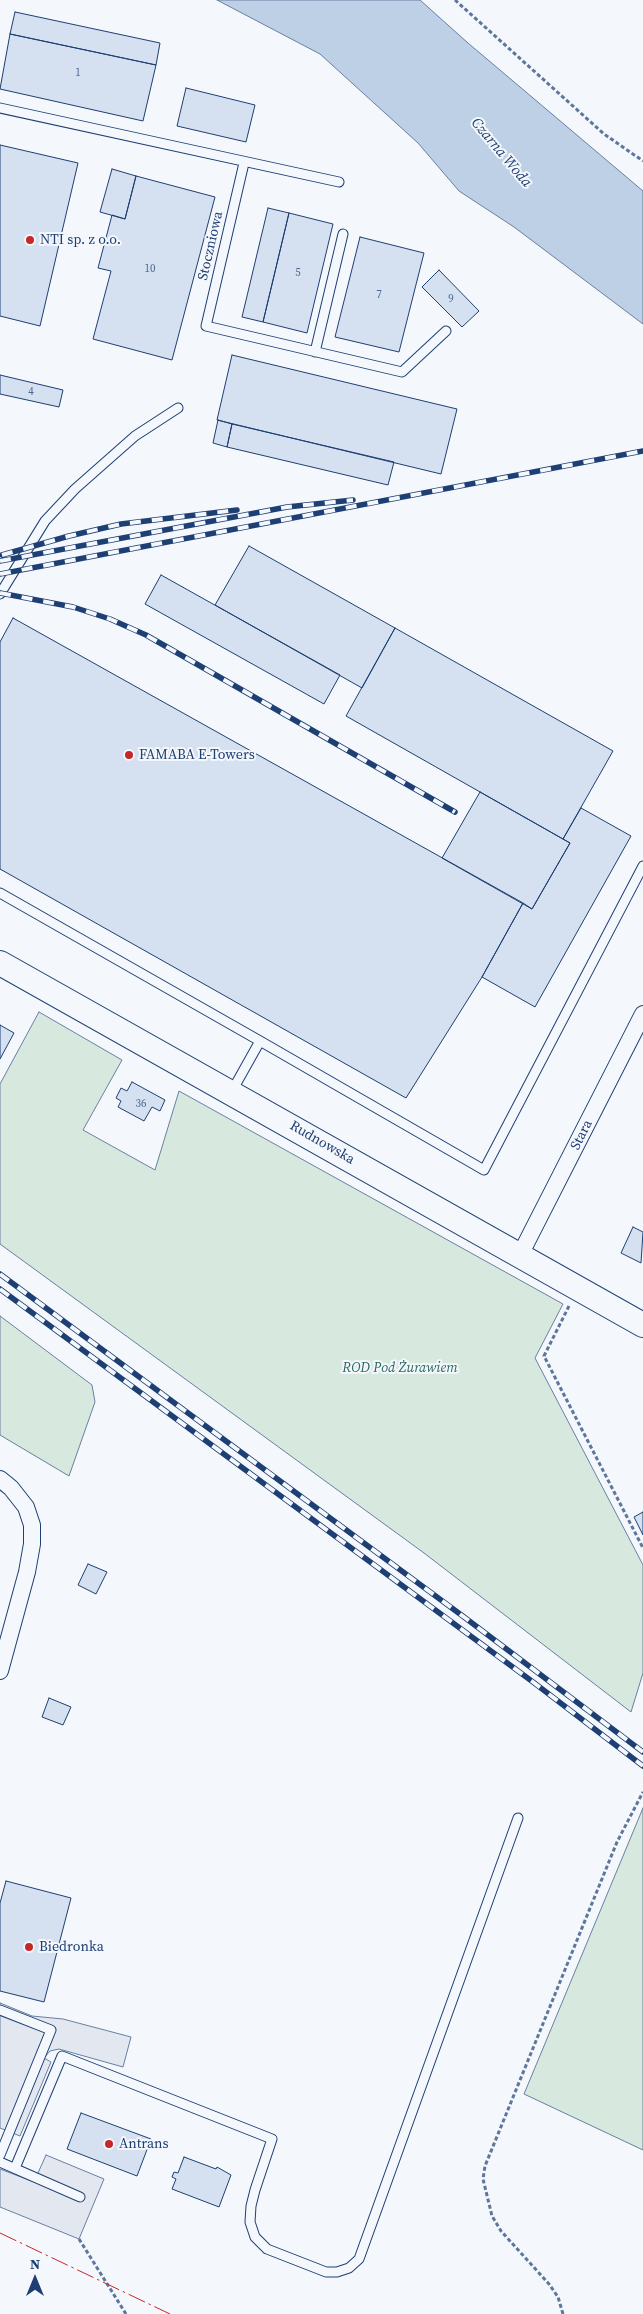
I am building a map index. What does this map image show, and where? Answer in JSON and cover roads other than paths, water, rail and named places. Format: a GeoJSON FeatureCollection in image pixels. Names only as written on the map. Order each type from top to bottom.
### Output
{"type":"FeatureCollection","features":[{"type":"Feature","properties":{"kind":"main road","name":"Rudnowska"},"geometry":{"type":"LineString","coordinates":[[0,963],[643,1324]]}},
{"type":"Feature","properties":{"kind":"street","name":"Stara"},"geometry":{"type":"LineString","coordinates":[[520,1255],[643,1014]]}},
{"type":"Feature","properties":{"kind":"street"},"geometry":{"type":"LineString","coordinates":[[0,1479],[11,1488],[26,1507],[32,1525],[32,1544],[27,1572],[0,1671]]}},
{"type":"Feature","properties":{"kind":"lane"},"geometry":{"type":"LineString","coordinates":[[0,108],[244,163],[339,182]]}},
{"type":"Feature","properties":{"kind":"lane","name":"Stoczniowa"},"geometry":{"type":"LineString","coordinates":[[244,163],[206,326],[402,372],[446,331]]}},
{"type":"Feature","properties":{"kind":"lane"},"geometry":{"type":"LineString","coordinates":[[315,352],[343,234]]}},
{"type":"Feature","properties":{"kind":"lane"},"geometry":{"type":"LineString","coordinates":[[0,594],[45,521],[75,489],[134,436],[178,408]]}},
{"type":"Feature","properties":{"kind":"lane"},"geometry":{"type":"LineString","coordinates":[[0,893],[484,1170],[643,866]]}},
{"type":"Feature","properties":{"kind":"lane"},"geometry":{"type":"LineString","coordinates":[[232,1092],[260,1041]]}},
{"type":"Feature","properties":{"kind":"lane"},"geometry":{"type":"LineString","coordinates":[[15,2168],[62,2056],[272,2139],[251,2206],[250,2222],[255,2237],[267,2249],[326,2272],[337,2272],[348,2268],[359,2259],[518,1818]]}},
{"type":"Feature","properties":{"kind":"lane"},"geometry":{"type":"LineString","coordinates":[[0,2010],[51,2030],[0,2155]]}},
{"type":"Feature","properties":{"kind":"lane"},"geometry":{"type":"LineString","coordinates":[[0,2162],[80,2197]]}},
{"type":"Feature","properties":{"kind":"water","name":"Czarna Woda"},"geometry":{"type":"Polygon","coordinates":[[[217,0],[420,0],[643,191],[643,324],[514,227],[459,191],[418,143],[320,54],[217,0]]]}},
{"type":"Feature","properties":{"kind":"railway"},"geometry":{"type":"LineString","coordinates":[[0,574],[643,451]]}},
{"type":"Feature","properties":{"kind":"railway"},"geometry":{"type":"LineString","coordinates":[[0,561],[287,507],[353,500]]}},
{"type":"Feature","properties":{"kind":"railway"},"geometry":{"type":"LineString","coordinates":[[2,555],[121,524],[237,510]]}},
{"type":"Feature","properties":{"kind":"railway"},"geometry":{"type":"LineString","coordinates":[[0,593],[73,607],[110,619],[146,635],[455,812]]}},
{"type":"Feature","properties":{"kind":"railway"},"geometry":{"type":"LineString","coordinates":[[0,1274],[464,1617],[643,1752]]}},
{"type":"Feature","properties":{"kind":"railway"},"geometry":{"type":"LineString","coordinates":[[0,1289],[533,1682],[643,1766]]}},
{"type":"Feature","properties":{"kind":"place","name":"NTI sp. z o.o."},"geometry":{"type":"Point","coordinates":[30,240]}},
{"type":"Feature","properties":{"kind":"place","name":"FAMABA E-Towers"},"geometry":{"type":"Point","coordinates":[129,755]}},
{"type":"Feature","properties":{"kind":"place","name":"Biedronka"},"geometry":{"type":"Point","coordinates":[29,1947]}},
{"type":"Feature","properties":{"kind":"place","name":"Antrans"},"geometry":{"type":"Point","coordinates":[109,2144]}},
{"type":"Feature","properties":{"kind":"park label","name":"ROD Pod Żurawiem"},"geometry":{"type":"Point","coordinates":[400,1368]}}]}
